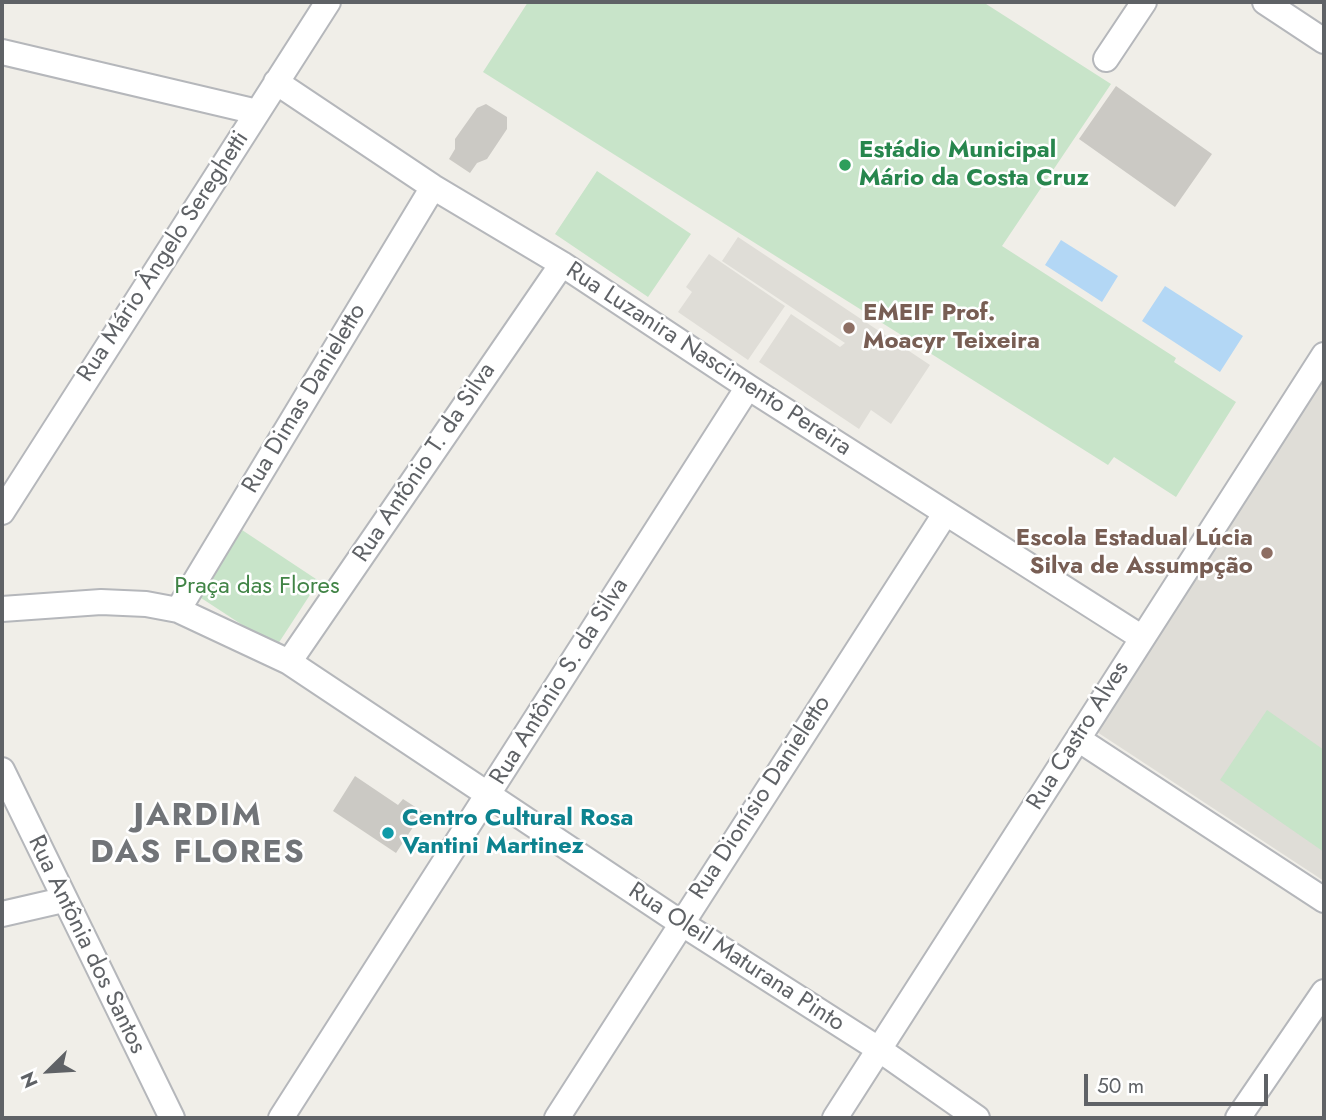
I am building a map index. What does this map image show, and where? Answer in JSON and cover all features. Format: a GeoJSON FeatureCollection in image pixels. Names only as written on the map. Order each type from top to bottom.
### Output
{"type":"FeatureCollection","features":[{"type":"Feature","properties":{"kind":"street","name":"Rua Mário Ângelo Sereghetti"},"geometry":{"type":"LineString","coordinates":[[2,512],[328,2]]}},
{"type":"Feature","properties":{"kind":"street"},"geometry":{"type":"LineString","coordinates":[[1106,59],[1144,2]]}},
{"type":"Feature","properties":{"kind":"street"},"geometry":{"type":"LineString","coordinates":[[1265,2],[1324,41]]}},
{"type":"Feature","properties":{"kind":"street"},"geometry":{"type":"LineString","coordinates":[[2,52],[257,112]]}},
{"type":"Feature","properties":{"kind":"street","name":"Rua Luzanira Nascimento Pereira"},"geometry":{"type":"LineString","coordinates":[[276,82],[433,187],[562,264],[945,514],[1141,637]]}},
{"type":"Feature","properties":{"kind":"street","name":"Rua Dimas Danieletto"},"geometry":{"type":"LineString","coordinates":[[178,610],[433,187]]}},
{"type":"Feature","properties":{"kind":"street","name":"Rua Antônio T. da Silva"},"geometry":{"type":"LineString","coordinates":[[289,662],[562,264]]}},
{"type":"Feature","properties":{"kind":"street","name":"Rua Castro Alves"},"geometry":{"type":"LineString","coordinates":[[835,1118],[1324,355]]}},
{"type":"Feature","properties":{"kind":"street","name":"Rua Antônio S. da Silva"},"geometry":{"type":"LineString","coordinates":[[281,1118],[748,387]]}},
{"type":"Feature","properties":{"kind":"street","name":"Rua Dionísio Danieletto"},"geometry":{"type":"LineString","coordinates":[[556,1118],[945,514]]}},
{"type":"Feature","properties":{"kind":"street","name":"Rua Oleil Maturana Pinto"},"geometry":{"type":"LineString","coordinates":[[2,609],[101,603],[146,604],[178,610],[289,662],[681,923],[880,1050],[977,1118]]}},
{"type":"Feature","properties":{"kind":"street"},"geometry":{"type":"LineString","coordinates":[[1077,739],[1324,900]]}},
{"type":"Feature","properties":{"kind":"street","name":"Rua Antônia dos Santos"},"geometry":{"type":"LineString","coordinates":[[2,770],[63,900],[172,1118]]}},
{"type":"Feature","properties":{"kind":"street"},"geometry":{"type":"LineString","coordinates":[[2,914],[63,900]]}},
{"type":"Feature","properties":{"kind":"street"},"geometry":{"type":"LineString","coordinates":[[1238,1118],[1324,992]]}},
{"type":"Feature","properties":{"kind":"shaded area","name":"EMEIF Prof. Moacyr Teixeira"},"geometry":{"type":"Polygon","coordinates":[[[738,237],[930,365],[891,424],[871,410],[859,429],[759,362],[791,314],[840,347],[845,343],[722,261],[738,237]]]}},
{"type":"Feature","properties":{"kind":"shaded area"},"geometry":{"type":"Polygon","coordinates":[[[709,254],[785,306],[748,360],[678,312],[692,292],[686,287],[709,254]]]}},
{"type":"Feature","properties":{"kind":"shaded area","name":"Escola Estadual Lúcia Silva de Assumpção"},"geometry":{"type":"Polygon","coordinates":[[[1324,375],[1324,881],[1094,730],[1324,375]]]}},
{"type":"Feature","properties":{"kind":"green space","name":"Estádio Municipal Mário da Costa Cruz"},"geometry":{"type":"Polygon","coordinates":[[[528,2],[983,2],[1111,84],[1002,246],[1176,358],[1174,362],[1236,402],[1176,497],[1114,457],[1108,465],[483,72],[528,2]]]}},
{"type":"Feature","properties":{"kind":"green space"},"geometry":{"type":"Polygon","coordinates":[[[597,171],[691,234],[648,297],[555,234],[597,171]]]}},
{"type":"Feature","properties":{"kind":"green space","name":"Praça das Flores"},"geometry":{"type":"Polygon","coordinates":[[[239,528],[319,581],[276,647],[195,594],[239,528]]]}},
{"type":"Feature","properties":{"kind":"green space"},"geometry":{"type":"Polygon","coordinates":[[[1267,710],[1324,750],[1324,852],[1220,780],[1267,710]]]}},
{"type":"Feature","properties":{"kind":"water"},"geometry":{"type":"Polygon","coordinates":[[[1061,240],[1118,276],[1102,302],[1045,265],[1061,240]]]}},
{"type":"Feature","properties":{"kind":"water"},"geometry":{"type":"Polygon","coordinates":[[[1165,286],[1243,336],[1220,372],[1142,321],[1165,286]]]}},
{"type":"Feature","properties":{"kind":"building"},"geometry":{"type":"Polygon","coordinates":[[[1116,86],[1212,154],[1175,207],[1079,139],[1116,86]]]}},
{"type":"Feature","properties":{"kind":"building"},"geometry":{"type":"Polygon","coordinates":[[[486,104],[507,117],[507,129],[487,159],[477,163],[470,173],[449,159],[455,149],[455,139],[477,108],[486,104]]]}},
{"type":"Feature","properties":{"kind":"building","name":"Centro Cultural Rosa Vantini Martinez"},"geometry":{"type":"Polygon","coordinates":[[[355,776],[398,805],[403,799],[423,812],[396,853],[333,811],[355,776]]]}},
{"type":"Feature","properties":{"kind":"place","name":"Estádio Municipal Mário da Costa Cruz"},"geometry":{"type":"Point","coordinates":[845,165]}},
{"type":"Feature","properties":{"kind":"place","name":"EMEIF Prof. Moacyr Teixeira"},"geometry":{"type":"Point","coordinates":[849,328]}},
{"type":"Feature","properties":{"kind":"place","name":"Escola Estadual Lúcia Silva de Assumpção"},"geometry":{"type":"Point","coordinates":[1267,553]}},
{"type":"Feature","properties":{"kind":"place","name":"Centro Cultural Rosa Vantini Martinez"},"geometry":{"type":"Point","coordinates":[388,833]}},
{"type":"Feature","properties":{"kind":"district","name":"JARDIM DAS FLORES"},"geometry":{"type":"Point","coordinates":[198,836]}}]}
